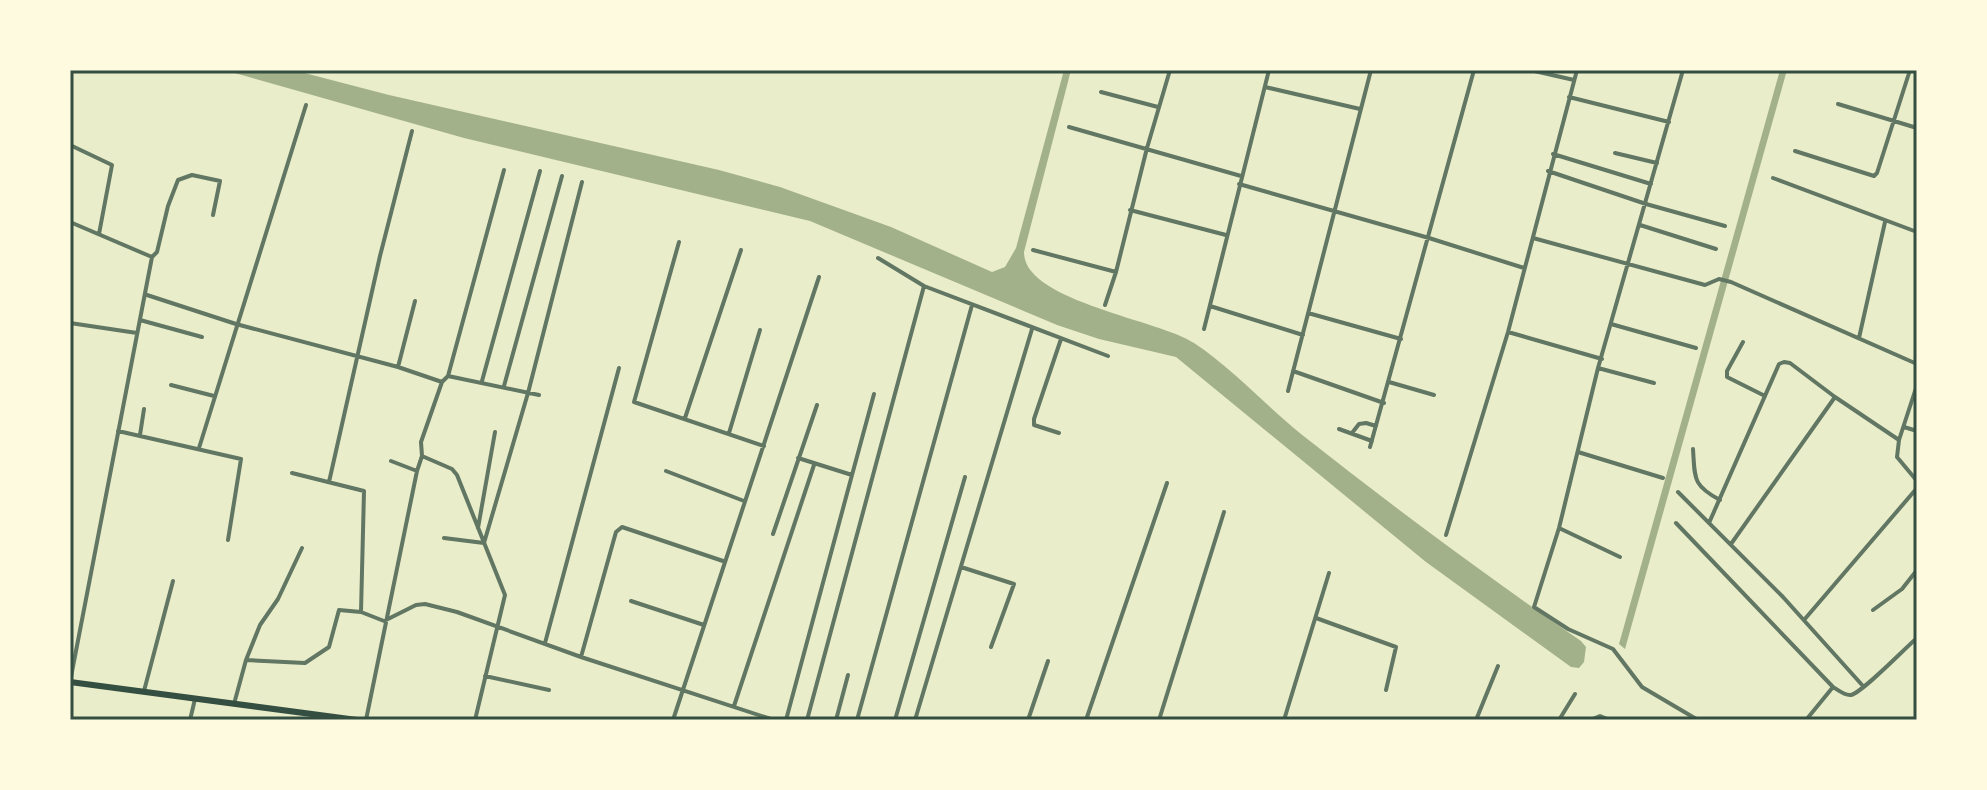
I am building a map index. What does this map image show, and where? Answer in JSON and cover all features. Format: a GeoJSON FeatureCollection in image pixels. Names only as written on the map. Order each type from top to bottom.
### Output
{"type":"FeatureCollection","features":[{"type":"Feature","properties":{"kind":"main road"},"geometry":{"type":"LineString","coordinates":[[70,682],[234,704],[296,716],[357,720]]}},
{"type":"Feature","properties":{"kind":"street"},"geometry":{"type":"LineString","coordinates":[[1105,305],[1170,70]]}},
{"type":"Feature","properties":{"kind":"street"},"geometry":{"type":"LineString","coordinates":[[1204,329],[1269,70]]}},
{"type":"Feature","properties":{"kind":"street"},"geometry":{"type":"LineString","coordinates":[[1288,391],[1370,70]]}},
{"type":"Feature","properties":{"kind":"street"},"geometry":{"type":"LineString","coordinates":[[1339,429],[1371,444],[1474,70]]}},
{"type":"Feature","properties":{"kind":"street"},"geometry":{"type":"LineString","coordinates":[[1530,70],[1574,80]]}},
{"type":"Feature","properties":{"kind":"street"},"geometry":{"type":"LineString","coordinates":[[1446,535],[1508,332],[1577,70]]}},
{"type":"Feature","properties":{"kind":"street"},"geometry":{"type":"LineString","coordinates":[[1683,70],[1598,368],[1559,528],[1534,607],[1568,629],[1613,649],[1642,687],[1698,720]]}},
{"type":"Feature","properties":{"kind":"street"},"geometry":{"type":"LineString","coordinates":[[1795,151],[1874,176],[1910,70]]}},
{"type":"Feature","properties":{"kind":"street"},"geometry":{"type":"LineString","coordinates":[[1265,87],[1360,109]]}},
{"type":"Feature","properties":{"kind":"street"},"geometry":{"type":"LineString","coordinates":[[1101,92],[1158,107]]}},
{"type":"Feature","properties":{"kind":"street"},"geometry":{"type":"LineString","coordinates":[[1569,97],[1669,122]]}},
{"type":"Feature","properties":{"kind":"street"},"geometry":{"type":"LineString","coordinates":[[1838,104],[1917,128]]}},
{"type":"Feature","properties":{"kind":"street"},"geometry":{"type":"LineString","coordinates":[[199,448],[306,105]]}},
{"type":"Feature","properties":{"kind":"street"},"geometry":{"type":"LineString","coordinates":[[1069,127],[1241,176]]}},
{"type":"Feature","properties":{"kind":"street"},"geometry":{"type":"LineString","coordinates":[[329,482],[412,131]]}},
{"type":"Feature","properties":{"kind":"street"},"geometry":{"type":"LineString","coordinates":[[70,145],[112,165],[99,234]]}},
{"type":"Feature","properties":{"kind":"street"},"geometry":{"type":"LineString","coordinates":[[1615,153],[1657,163]]}},
{"type":"Feature","properties":{"kind":"street"},"geometry":{"type":"LineString","coordinates":[[1553,154],[1651,184]]}},
{"type":"Feature","properties":{"kind":"street"},"geometry":{"type":"LineString","coordinates":[[366,720],[384,621],[422,456],[421,442],[442,382],[448,376],[504,170]]}},
{"type":"Feature","properties":{"kind":"street"},"geometry":{"type":"LineString","coordinates":[[482,382],[540,171]]}},
{"type":"Feature","properties":{"kind":"street"},"geometry":{"type":"LineString","coordinates":[[1548,171],[1646,204],[1725,226]]}},
{"type":"Feature","properties":{"kind":"street"},"geometry":{"type":"LineString","coordinates":[[70,682],[152,257],[157,252],[178,180],[192,175],[220,181],[213,215]]}},
{"type":"Feature","properties":{"kind":"street"},"geometry":{"type":"LineString","coordinates":[[504,387],[562,176]]}},
{"type":"Feature","properties":{"kind":"street"},"geometry":{"type":"LineString","coordinates":[[1773,178],[1917,232]]}},
{"type":"Feature","properties":{"kind":"street"},"geometry":{"type":"LineString","coordinates":[[484,543],[528,393],[582,182]]}},
{"type":"Feature","properties":{"kind":"street"},"geometry":{"type":"LineString","coordinates":[[1239,184],[1525,269]]}},
{"type":"Feature","properties":{"kind":"street"},"geometry":{"type":"LineString","coordinates":[[1130,210],[1226,235]]}},
{"type":"Feature","properties":{"kind":"street"},"geometry":{"type":"LineString","coordinates":[[70,222],[152,257]]}},
{"type":"Feature","properties":{"kind":"street"},"geometry":{"type":"LineString","coordinates":[[1859,338],[1885,222]]}},
{"type":"Feature","properties":{"kind":"street"},"geometry":{"type":"LineString","coordinates":[[1640,225],[1716,249]]}},
{"type":"Feature","properties":{"kind":"street"},"geometry":{"type":"LineString","coordinates":[[1533,238],[1705,285],[1719,279],[1731,282],[1917,364]]}},
{"type":"Feature","properties":{"kind":"street"},"geometry":{"type":"LineString","coordinates":[[679,242],[634,402],[764,446]]}},
{"type":"Feature","properties":{"kind":"street"},"geometry":{"type":"LineString","coordinates":[[685,418],[741,250]]}},
{"type":"Feature","properties":{"kind":"street"},"geometry":{"type":"LineString","coordinates":[[1033,250],[1116,272]]}},
{"type":"Feature","properties":{"kind":"street"},"geometry":{"type":"LineString","coordinates":[[878,258],[924,286],[1108,356]]}},
{"type":"Feature","properties":{"kind":"street"},"geometry":{"type":"LineString","coordinates":[[673,720],[819,277]]}},
{"type":"Feature","properties":{"kind":"street"},"geometry":{"type":"LineString","coordinates":[[807,720],[924,286]]}},
{"type":"Feature","properties":{"kind":"street"},"geometry":{"type":"LineString","coordinates":[[146,295],[236,324],[398,367],[442,382]]}},
{"type":"Feature","properties":{"kind":"street"},"geometry":{"type":"LineString","coordinates":[[398,367],[415,301]]}},
{"type":"Feature","properties":{"kind":"street"},"geometry":{"type":"LineString","coordinates":[[857,720],[972,305]]}},
{"type":"Feature","properties":{"kind":"street"},"geometry":{"type":"LineString","coordinates":[[1210,306],[1303,335]]}},
{"type":"Feature","properties":{"kind":"street"},"geometry":{"type":"LineString","coordinates":[[1308,313],[1401,339]]}},
{"type":"Feature","properties":{"kind":"street"},"geometry":{"type":"LineString","coordinates":[[140,320],[202,337]]}},
{"type":"Feature","properties":{"kind":"street"},"geometry":{"type":"LineString","coordinates":[[70,323],[137,333]]}},
{"type":"Feature","properties":{"kind":"street"},"geometry":{"type":"LineString","coordinates":[[1611,324],[1696,348]]}},
{"type":"Feature","properties":{"kind":"street"},"geometry":{"type":"LineString","coordinates":[[915,720],[1032,329]]}},
{"type":"Feature","properties":{"kind":"street"},"geometry":{"type":"LineString","coordinates":[[729,433],[760,330]]}},
{"type":"Feature","properties":{"kind":"street"},"geometry":{"type":"LineString","coordinates":[[1508,332],[1602,359]]}},
{"type":"Feature","properties":{"kind":"street"},"geometry":{"type":"LineString","coordinates":[[1059,433],[1034,425],[1034,419],[1061,339]]}},
{"type":"Feature","properties":{"kind":"street"},"geometry":{"type":"LineString","coordinates":[[1743,342],[1727,371],[1727,377],[1765,396]]}},
{"type":"Feature","properties":{"kind":"street"},"geometry":{"type":"LineString","coordinates":[[1709,523],[1779,364],[1790,363],[1899,440]]}},
{"type":"Feature","properties":{"kind":"street"},"geometry":{"type":"LineString","coordinates":[[545,643],[619,368]]}},
{"type":"Feature","properties":{"kind":"street"},"geometry":{"type":"LineString","coordinates":[[1598,368],[1654,383]]}},
{"type":"Feature","properties":{"kind":"street"},"geometry":{"type":"LineString","coordinates":[[1293,371],[1384,403]]}},
{"type":"Feature","properties":{"kind":"street"},"geometry":{"type":"LineString","coordinates":[[448,376],[539,395]]}},
{"type":"Feature","properties":{"kind":"street"},"geometry":{"type":"LineString","coordinates":[[1389,382],[1434,395]]}},
{"type":"Feature","properties":{"kind":"street"},"geometry":{"type":"LineString","coordinates":[[171,385],[214,396]]}},
{"type":"Feature","properties":{"kind":"street"},"geometry":{"type":"LineString","coordinates":[[1917,385],[1899,440],[1897,457],[1917,481]]}},
{"type":"Feature","properties":{"kind":"street"},"geometry":{"type":"LineString","coordinates":[[786,720],[874,394]]}},
{"type":"Feature","properties":{"kind":"street"},"geometry":{"type":"LineString","coordinates":[[1731,544],[1835,397]]}},
{"type":"Feature","properties":{"kind":"street"},"geometry":{"type":"LineString","coordinates":[[773,534],[817,405]]}},
{"type":"Feature","properties":{"kind":"street"},"geometry":{"type":"LineString","coordinates":[[140,435],[144,409]]}},
{"type":"Feature","properties":{"kind":"street"},"geometry":{"type":"LineString","coordinates":[[1352,434],[1359,424],[1376,426]]}},
{"type":"Feature","properties":{"kind":"street"},"geometry":{"type":"LineString","coordinates":[[1904,427],[1917,431]]}},
{"type":"Feature","properties":{"kind":"street"},"geometry":{"type":"LineString","coordinates":[[118,431],[241,459],[228,540]]}},
{"type":"Feature","properties":{"kind":"street"},"geometry":{"type":"LineString","coordinates":[[478,528],[495,432]]}},
{"type":"Feature","properties":{"kind":"street"},"geometry":{"type":"LineString","coordinates":[[1693,449],[1696,483],[1704,492],[1720,500]]}},
{"type":"Feature","properties":{"kind":"street"},"geometry":{"type":"LineString","coordinates":[[1578,452],[1663,478]]}},
{"type":"Feature","properties":{"kind":"street"},"geometry":{"type":"LineString","coordinates":[[422,456],[452,469],[505,595],[475,720]]}},
{"type":"Feature","properties":{"kind":"street"},"geometry":{"type":"LineString","coordinates":[[798,458],[852,475]]}},
{"type":"Feature","properties":{"kind":"street"},"geometry":{"type":"LineString","coordinates":[[391,461],[417,471]]}},
{"type":"Feature","properties":{"kind":"street"},"geometry":{"type":"LineString","coordinates":[[734,706],[814,465]]}},
{"type":"Feature","properties":{"kind":"street"},"geometry":{"type":"LineString","coordinates":[[666,471],[744,501]]}},
{"type":"Feature","properties":{"kind":"street"},"geometry":{"type":"LineString","coordinates":[[292,473],[364,491],[361,612]]}},
{"type":"Feature","properties":{"kind":"street"},"geometry":{"type":"LineString","coordinates":[[895,720],[965,477]]}},
{"type":"Feature","properties":{"kind":"street"},"geometry":{"type":"LineString","coordinates":[[1086,720],[1167,483]]}},
{"type":"Feature","properties":{"kind":"street"},"geometry":{"type":"LineString","coordinates":[[1804,620],[1917,488]]}},
{"type":"Feature","properties":{"kind":"street"},"geometry":{"type":"LineString","coordinates":[[1678,492],[1804,620],[1863,686]]}},
{"type":"Feature","properties":{"kind":"street"},"geometry":{"type":"LineString","coordinates":[[1159,720],[1224,512]]}},
{"type":"Feature","properties":{"kind":"street"},"geometry":{"type":"LineString","coordinates":[[1676,523],[1833,687],[1848,696],[1917,638]]}},
{"type":"Feature","properties":{"kind":"street"},"geometry":{"type":"LineString","coordinates":[[581,657],[616,532],[622,527],[723,561]]}},
{"type":"Feature","properties":{"kind":"street"},"geometry":{"type":"LineString","coordinates":[[1559,528],[1620,557]]}},
{"type":"Feature","properties":{"kind":"street"},"geometry":{"type":"LineString","coordinates":[[444,538],[484,543]]}},
{"type":"Feature","properties":{"kind":"street"},"geometry":{"type":"LineString","coordinates":[[234,704],[260,625],[268,609],[278,599],[302,548]]}},
{"type":"Feature","properties":{"kind":"street"},"geometry":{"type":"LineString","coordinates":[[961,567],[1014,584],[991,647]]}},
{"type":"Feature","properties":{"kind":"street"},"geometry":{"type":"LineString","coordinates":[[1873,610],[1902,589],[1917,570]]}},
{"type":"Feature","properties":{"kind":"street"},"geometry":{"type":"LineString","coordinates":[[1284,720],[1329,573]]}},
{"type":"Feature","properties":{"kind":"street"},"geometry":{"type":"LineString","coordinates":[[144,692],[173,581]]}},
{"type":"Feature","properties":{"kind":"street"},"geometry":{"type":"LineString","coordinates":[[631,601],[704,625]]}},
{"type":"Feature","properties":{"kind":"street"},"geometry":{"type":"LineString","coordinates":[[246,660],[305,663],[329,647],[339,610],[361,612],[384,621],[416,605],[425,604],[457,612],[581,657],[774,720]]}},
{"type":"Feature","properties":{"kind":"street"},"geometry":{"type":"LineString","coordinates":[[1316,618],[1396,647],[1386,690]]}},
{"type":"Feature","properties":{"kind":"street"},"geometry":{"type":"LineString","coordinates":[[1028,720],[1048,661]]}},
{"type":"Feature","properties":{"kind":"street"},"geometry":{"type":"LineString","coordinates":[[1476,720],[1498,666]]}},
{"type":"Feature","properties":{"kind":"street"},"geometry":{"type":"LineString","coordinates":[[836,720],[848,675]]}},
{"type":"Feature","properties":{"kind":"street"},"geometry":{"type":"LineString","coordinates":[[485,676],[549,690]]}},
{"type":"Feature","properties":{"kind":"street"},"geometry":{"type":"LineString","coordinates":[[1806,720],[1833,687]]}},
{"type":"Feature","properties":{"kind":"street"},"geometry":{"type":"LineString","coordinates":[[1559,720],[1575,694]]}},
{"type":"Feature","properties":{"kind":"street"},"geometry":{"type":"LineString","coordinates":[[190,720],[195,699]]}},
{"type":"Feature","properties":{"kind":"street"},"geometry":{"type":"LineString","coordinates":[[1590,720],[1600,716],[1610,720]]}},
{"type":"Feature","properties":{"kind":"shaded area"},"geometry":{"type":"Polygon","coordinates":[[[224,70],[293,70],[719,170],[780,187],[891,227],[992,272],[1005,267],[1016,248],[1064,70],[1071,70],[1024,252],[1030,269],[1045,284],[1068,296],[1177,334],[1194,343],[1335,461],[1581,641],[1586,647],[1584,662],[1579,668],[1571,667],[1426,562],[1176,357],[1099,339],[1057,325],[810,221],[464,138],[224,70]]]}},
{"type":"Feature","properties":{"kind":"shaded area"},"geometry":{"type":"Polygon","coordinates":[[[1780,70],[1787,70],[1625,649],[1619,644],[1780,70]]]}}]}
